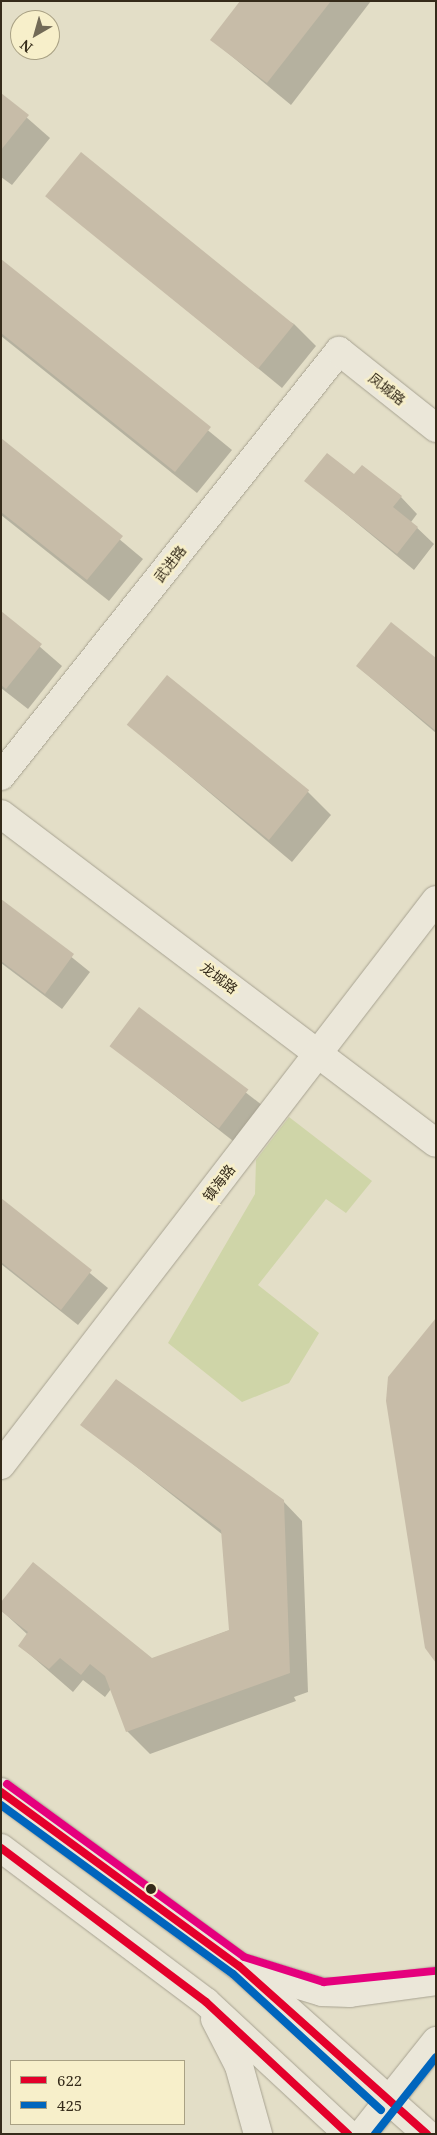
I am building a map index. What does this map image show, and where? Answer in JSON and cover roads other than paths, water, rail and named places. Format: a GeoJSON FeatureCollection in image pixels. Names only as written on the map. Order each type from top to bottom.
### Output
{"type":"FeatureCollection","features":[{"type":"Feature","properties":{"kind":"street","name":"凤城路"},"geometry":{"type":"LineString","coordinates":[[339,351],[436,428]]}},
{"type":"Feature","properties":{"kind":"street","name":"武进路"},"geometry":{"type":"LineString","coordinates":[[1,776],[339,351]]}},
{"type":"Feature","properties":{"kind":"street","name":"龙城路"},"geometry":{"type":"LineString","coordinates":[[1,814],[436,1143]]}},
{"type":"Feature","properties":{"kind":"street","name":"镇海路"},"geometry":{"type":"LineString","coordinates":[[1,1465],[320,1054],[436,900]]}},
{"type":"Feature","properties":{"kind":"street"},"geometry":{"type":"LineString","coordinates":[[1,1792],[239,1966],[388,2102],[427,2134]]}},
{"type":"Feature","properties":{"kind":"street"},"geometry":{"type":"LineString","coordinates":[[1,1848],[206,2002],[348,2134]]}},
{"type":"Feature","properties":{"kind":"street"},"geometry":{"type":"LineString","coordinates":[[239,1966],[322,1992],[350,1993],[436,1981]]}},
{"type":"Feature","properties":{"kind":"street"},"geometry":{"type":"LineString","coordinates":[[206,2002],[239,2066],[258,2134]]}},
{"type":"Feature","properties":{"kind":"street"},"geometry":{"type":"LineString","coordinates":[[362,2134],[436,2041]]}}]}
